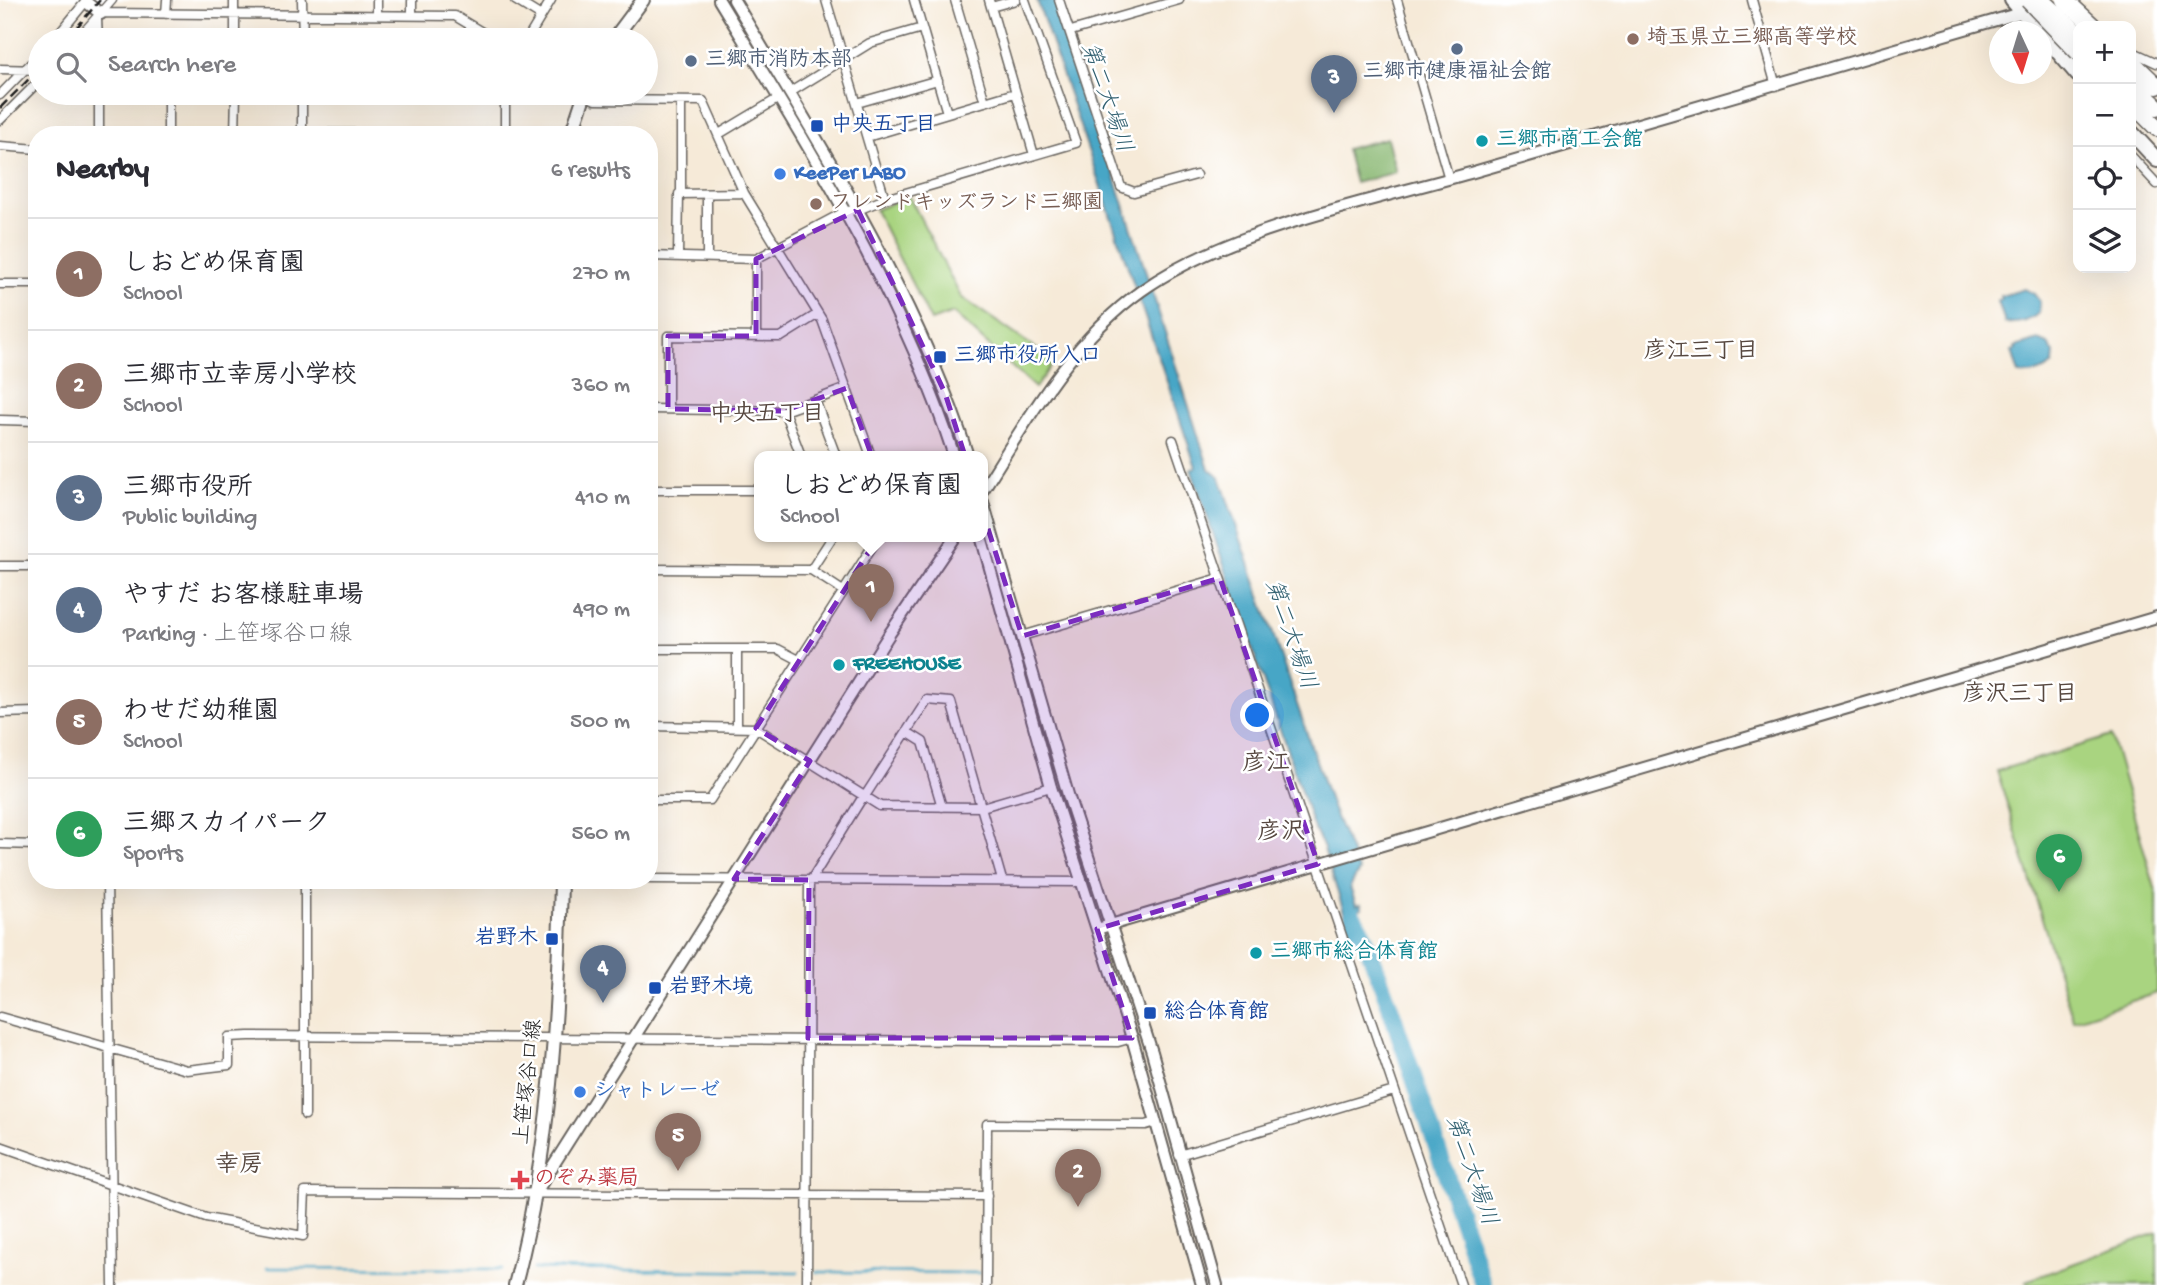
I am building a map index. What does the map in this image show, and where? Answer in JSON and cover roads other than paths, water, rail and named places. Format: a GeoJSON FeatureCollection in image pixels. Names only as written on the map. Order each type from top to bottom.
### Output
{"type":"FeatureCollection","features":[{"type":"Feature","properties":{"kind":"highway"},"geometry":{"type":"LineString","coordinates":[[2012,0],[2026,6],[2073,48]]}},
{"type":"Feature","properties":{"kind":"highway"},"geometry":{"type":"LineString","coordinates":[[2042,0],[2073,29]]}},
{"type":"Feature","properties":{"kind":"highway"},"geometry":{"type":"LineString","coordinates":[[2069,0],[2088,21]]}},
{"type":"Feature","properties":{"kind":"highway"},"geometry":{"type":"LineString","coordinates":[[2069,0],[2096,21]]}},
{"type":"Feature","properties":{"kind":"highway"},"geometry":{"type":"LineString","coordinates":[[2052,45],[2073,69]]}},
{"type":"Feature","properties":{"kind":"highway"},"geometry":{"type":"LineString","coordinates":[[2136,57],[2157,76]]}},
{"type":"Feature","properties":{"kind":"highway"},"geometry":{"type":"LineString","coordinates":[[2136,66],[2157,86]]}},
{"type":"Feature","properties":{"kind":"highway"},"geometry":{"type":"LineString","coordinates":[[2132,84],[2157,107]]}},
{"type":"Feature","properties":{"kind":"highway"},"geometry":{"type":"LineString","coordinates":[[2136,107],[2157,128]]}},
{"type":"Feature","properties":{"kind":"highway"},"geometry":{"type":"LineString","coordinates":[[2136,137],[2157,160]]}},
{"type":"Feature","properties":{"kind":"main road"},"geometry":{"type":"LineString","coordinates":[[622,28],[643,0]]}},
{"type":"Feature","properties":{"kind":"main road"},"geometry":{"type":"LineString","coordinates":[[574,126],[580,105]]}},
{"type":"Feature","properties":{"kind":"main road","name":"上笹塚谷口線"},"geometry":{"type":"LineString","coordinates":[[515,1285],[547,1124],[555,1038],[561,889]]}},
{"type":"Feature","properties":{"kind":"street"},"geometry":{"type":"LineString","coordinates":[[88,28],[112,0]]}},
{"type":"Feature","properties":{"kind":"street"},"geometry":{"type":"LineString","coordinates":[[166,14],[167,0]]}},
{"type":"Feature","properties":{"kind":"street"},"geometry":{"type":"LineString","coordinates":[[234,0],[235,28]]}},
{"type":"Feature","properties":{"kind":"street"},"geometry":{"type":"LineString","coordinates":[[302,0],[303,28]]}},
{"type":"Feature","properties":{"kind":"street"},"geometry":{"type":"LineString","coordinates":[[377,0],[377,15]]}},
{"type":"Feature","properties":{"kind":"street"},"geometry":{"type":"LineString","coordinates":[[412,0],[412,15]]}},
{"type":"Feature","properties":{"kind":"street"},"geometry":{"type":"LineString","coordinates":[[515,0],[541,16]]}},
{"type":"Feature","properties":{"kind":"street"},"geometry":{"type":"LineString","coordinates":[[534,28],[551,0]]}},
{"type":"Feature","properties":{"kind":"street"},"geometry":{"type":"LineString","coordinates":[[719,0],[784,96]]}},
{"type":"Feature","properties":{"kind":"street"},"geometry":{"type":"LineString","coordinates":[[734,0],[784,96],[915,324],[966,451]]}},
{"type":"Feature","properties":{"kind":"street"},"geometry":{"type":"LineString","coordinates":[[826,0],[884,199]]}},
{"type":"Feature","properties":{"kind":"street"},"geometry":{"type":"LineString","coordinates":[[914,0],[947,113]]}},
{"type":"Feature","properties":{"kind":"street"},"geometry":{"type":"LineString","coordinates":[[955,0],[985,102]]}},
{"type":"Feature","properties":{"kind":"street"},"geometry":{"type":"LineString","coordinates":[[1016,0],[990,4],[1034,155]]}},
{"type":"Feature","properties":{"kind":"street"},"geometry":{"type":"LineString","coordinates":[[658,256],[756,259],[852,211],[884,199],[1076,143],[1025,0]]}},
{"type":"Feature","properties":{"kind":"street"},"geometry":{"type":"LineString","coordinates":[[1059,0],[1121,187],[1134,192],[1196,174]]}},
{"type":"Feature","properties":{"kind":"street"},"geometry":{"type":"LineString","coordinates":[[1071,31],[1179,0]]}},
{"type":"Feature","properties":{"kind":"street"},"geometry":{"type":"LineString","coordinates":[[1397,0],[1449,179]]}},
{"type":"Feature","properties":{"kind":"street"},"geometry":{"type":"LineString","coordinates":[[1752,0],[1776,86]]}},
{"type":"Feature","properties":{"kind":"street"},"geometry":{"type":"LineString","coordinates":[[988,482],[1065,365],[1088,338],[1127,302],[1168,273],[1203,255],[1252,237],[1776,86],[2026,6],[2069,0]]}},
{"type":"Feature","properties":{"kind":"street"},"geometry":{"type":"LineString","coordinates":[[64,28],[86,1],[100,15],[456,16],[476,28]]}},
{"type":"Feature","properties":{"kind":"street"},"geometry":{"type":"LineString","coordinates":[[99,28],[100,15]]}},
{"type":"Feature","properties":{"kind":"street"},"geometry":{"type":"LineString","coordinates":[[719,134],[870,43],[922,28]]}},
{"type":"Feature","properties":{"kind":"street"},"geometry":{"type":"LineString","coordinates":[[2136,54],[2157,63]]}},
{"type":"Feature","properties":{"kind":"street"},"geometry":{"type":"LineString","coordinates":[[0,95],[28,66]]}},
{"type":"Feature","properties":{"kind":"street"},"geometry":{"type":"LineString","coordinates":[[0,68],[28,69]]}},
{"type":"Feature","properties":{"kind":"street"},"geometry":{"type":"LineString","coordinates":[[857,103],[938,79]]}},
{"type":"Feature","properties":{"kind":"street"},"geometry":{"type":"LineString","coordinates":[[0,120],[28,92]]}},
{"type":"Feature","properties":{"kind":"street"},"geometry":{"type":"LineString","coordinates":[[867,137],[1015,93]]}},
{"type":"Feature","properties":{"kind":"street"},"geometry":{"type":"LineString","coordinates":[[658,101],[703,101],[744,193],[818,314],[870,451]]}},
{"type":"Feature","properties":{"kind":"street"},"geometry":{"type":"LineString","coordinates":[[678,255],[681,101]]}},
{"type":"Feature","properties":{"kind":"street"},"geometry":{"type":"LineString","coordinates":[[99,105],[99,126]]}},
{"type":"Feature","properties":{"kind":"street"},"geometry":{"type":"LineString","coordinates":[[168,105],[168,126]]}},
{"type":"Feature","properties":{"kind":"street"},"geometry":{"type":"LineString","coordinates":[[235,126],[236,105]]}},
{"type":"Feature","properties":{"kind":"street"},"geometry":{"type":"LineString","coordinates":[[302,105],[302,126]]}},
{"type":"Feature","properties":{"kind":"street"},"geometry":{"type":"LineString","coordinates":[[505,105],[505,126]]}},
{"type":"Feature","properties":{"kind":"street"},"geometry":{"type":"LineString","coordinates":[[0,146],[28,148]]}},
{"type":"Feature","properties":{"kind":"street"},"geometry":{"type":"LineString","coordinates":[[2136,161],[2157,184]]}},
{"type":"Feature","properties":{"kind":"street"},"geometry":{"type":"LineString","coordinates":[[681,194],[744,193]]}},
{"type":"Feature","properties":{"kind":"street"},"geometry":{"type":"LineString","coordinates":[[707,195],[707,256]]}},
{"type":"Feature","properties":{"kind":"street"},"geometry":{"type":"LineString","coordinates":[[852,211],[900,317],[952,451]]}},
{"type":"Feature","properties":{"kind":"street"},"geometry":{"type":"LineString","coordinates":[[756,259],[756,336]]}},
{"type":"Feature","properties":{"kind":"street"},"geometry":{"type":"LineString","coordinates":[[0,284],[28,284]]}},
{"type":"Feature","properties":{"kind":"street"},"geometry":{"type":"LineString","coordinates":[[668,409],[668,336],[781,337],[818,314]]}},
{"type":"Feature","properties":{"kind":"street"},"geometry":{"type":"LineString","coordinates":[[658,409],[784,411],[847,388]]}},
{"type":"Feature","properties":{"kind":"street"},"geometry":{"type":"LineString","coordinates":[[815,400],[834,451]]}},
{"type":"Feature","properties":{"kind":"street"},"geometry":{"type":"LineString","coordinates":[[784,411],[798,451]]}},
{"type":"Feature","properties":{"kind":"street"},"geometry":{"type":"LineString","coordinates":[[0,420],[28,421]]}},
{"type":"Feature","properties":{"kind":"street"},"geometry":{"type":"LineString","coordinates":[[1173,440],[1322,862],[1394,1091],[1461,1285]]}},
{"type":"Feature","properties":{"kind":"street"},"geometry":{"type":"LineString","coordinates":[[658,490],[754,490]]}},
{"type":"Feature","properties":{"kind":"street"},"geometry":{"type":"LineString","coordinates":[[988,519],[1069,798],[1152,1052],[1217,1285]]}},
{"type":"Feature","properties":{"kind":"street"},"geometry":{"type":"LineString","coordinates":[[811,570],[829,542]]}},
{"type":"Feature","properties":{"kind":"street"},"geometry":{"type":"LineString","coordinates":[[658,800],[710,800],[874,542]]}},
{"type":"Feature","properties":{"kind":"street"},"geometry":{"type":"LineString","coordinates":[[535,1194],[734,879],[952,542]]}},
{"type":"Feature","properties":{"kind":"street"},"geometry":{"type":"LineString","coordinates":[[983,542],[1051,787],[1132,1038],[1202,1285]]}},
{"type":"Feature","properties":{"kind":"street"},"geometry":{"type":"LineString","coordinates":[[0,566],[28,566]]}},
{"type":"Feature","properties":{"kind":"street"},"geometry":{"type":"LineString","coordinates":[[658,569],[811,570],[843,591]]}},
{"type":"Feature","properties":{"kind":"street"},"geometry":{"type":"LineString","coordinates":[[1022,636],[1220,579]]}},
{"type":"Feature","properties":{"kind":"street"},"geometry":{"type":"LineString","coordinates":[[1097,929],[2157,617]]}},
{"type":"Feature","properties":{"kind":"street"},"geometry":{"type":"LineString","coordinates":[[658,649],[778,649],[799,660]]}},
{"type":"Feature","properties":{"kind":"street"},"geometry":{"type":"LineString","coordinates":[[737,649],[737,727]]}},
{"type":"Feature","properties":{"kind":"street"},"geometry":{"type":"LineString","coordinates":[[807,1285],[810,880],[927,701],[951,702],[1002,880]]}},
{"type":"Feature","properties":{"kind":"street"},"geometry":{"type":"LineString","coordinates":[[0,713],[28,712]]}},
{"type":"Feature","properties":{"kind":"street"},"geometry":{"type":"LineString","coordinates":[[658,726],[756,728],[880,806],[982,807],[1051,787]]}},
{"type":"Feature","properties":{"kind":"street"},"geometry":{"type":"LineString","coordinates":[[907,732],[923,742],[942,807]]}},
{"type":"Feature","properties":{"kind":"street"},"geometry":{"type":"LineString","coordinates":[[0,844],[28,845]]}},
{"type":"Feature","properties":{"kind":"street"},"geometry":{"type":"LineString","coordinates":[[658,878],[1082,882]]}},
{"type":"Feature","properties":{"kind":"street"},"geometry":{"type":"LineString","coordinates":[[107,889],[113,1285]]}},
{"type":"Feature","properties":{"kind":"street"},"geometry":{"type":"LineString","coordinates":[[304,1115],[305,889]]}},
{"type":"Feature","properties":{"kind":"street"},"geometry":{"type":"LineString","coordinates":[[0,1017],[176,1068],[197,1070],[229,1065],[229,1037],[808,1038],[1118,1042],[1132,1038]]}},
{"type":"Feature","properties":{"kind":"street"},"geometry":{"type":"LineString","coordinates":[[1179,1155],[1394,1091]]}},
{"type":"Feature","properties":{"kind":"street"},"geometry":{"type":"LineString","coordinates":[[986,1285],[986,1124],[1146,1125],[1156,1122]]}},
{"type":"Feature","properties":{"kind":"street"},"geometry":{"type":"LineString","coordinates":[[0,1146],[224,1222],[303,1236],[305,1192],[987,1196]]}},
{"type":"Feature","properties":{"kind":"water"},"geometry":{"type":"Polygon","coordinates":[[[1037,0],[1056,0],[1209,469],[1220,478],[1333,810],[1359,871],[1350,887],[1356,905],[1361,904],[1362,908],[1357,910],[1365,933],[1360,937],[1349,928],[1323,846],[1314,829],[1191,469],[1196,467],[1037,0]]]}},
{"type":"Feature","properties":{"kind":"water"},"geometry":{"type":"Polygon","coordinates":[[[2025,289],[2034,294],[2040,302],[2039,313],[2022,322],[2005,323],[1998,301],[2002,299],[2001,296],[2025,289]]]}},
{"type":"Feature","properties":{"kind":"water"},"geometry":{"type":"Polygon","coordinates":[[[2039,340],[2048,344],[2054,353],[2053,364],[2036,373],[2019,374],[2012,351],[2016,350],[2015,347],[2039,340]]]}},
{"type":"Feature","properties":{"kind":"waterway","name":"第二大場川"},"geometry":{"type":"LineString","coordinates":[[1353,916],[1365,938],[1389,1004],[1483,1285]]}},
{"type":"Feature","properties":{"kind":"waterway"},"geometry":{"type":"LineString","coordinates":[[267,1268],[503,1269]]}},
{"type":"Feature","properties":{"kind":"waterway"},"geometry":{"type":"LineString","coordinates":[[534,1269],[798,1272]]}},
{"type":"Feature","properties":{"kind":"waterway"},"geometry":{"type":"LineString","coordinates":[[816,1272],[980,1273]]}},
{"type":"Feature","properties":{"kind":"railway"},"geometry":{"type":"LineString","coordinates":[[76,28],[100,0]]}},
{"type":"Feature","properties":{"kind":"railway"},"geometry":{"type":"LineString","coordinates":[[0,108],[28,80]]}},
{"type":"Feature","properties":{"kind":"place","name":"埼玉県立三郷高等学校"},"geometry":{"type":"Point","coordinates":[1633,39]}},
{"type":"Feature","properties":{"kind":"place","name":"三郷市健康福祉会館"},"geometry":{"type":"Point","coordinates":[1457,49]}},
{"type":"Feature","properties":{"kind":"place","name":"三郷市消防本部"},"geometry":{"type":"Point","coordinates":[691,61]}},
{"type":"Feature","properties":{"kind":"place","name":"三郷市役所"},"geometry":{"type":"Point","coordinates":[1334,113]}},
{"type":"Feature","properties":{"kind":"place","name":"中央五丁目"},"geometry":{"type":"Point","coordinates":[817,126]}},
{"type":"Feature","properties":{"kind":"place","name":"三郷市商工会館"},"geometry":{"type":"Point","coordinates":[1482,141]}},
{"type":"Feature","properties":{"kind":"place","name":"KeePer LABO"},"geometry":{"type":"Point","coordinates":[780,174]}},
{"type":"Feature","properties":{"kind":"place","name":"フレンドキッズランド三郷園"},"geometry":{"type":"Point","coordinates":[816,204]}},
{"type":"Feature","properties":{"kind":"place","name":"三郷市役所入口"},"geometry":{"type":"Point","coordinates":[940,357]}},
{"type":"Feature","properties":{"kind":"place","name":"しおどめ保育園"},"geometry":{"type":"Point","coordinates":[871,622]}},
{"type":"Feature","properties":{"kind":"place","name":"FREEHOUSE"},"geometry":{"type":"Point","coordinates":[839,665]}},
{"type":"Feature","properties":{"kind":"place","name":"三郷スカイパーク"},"geometry":{"type":"Point","coordinates":[2059,892]}},
{"type":"Feature","properties":{"kind":"place","name":"岩野木"},"geometry":{"type":"Point","coordinates":[552,939]}},
{"type":"Feature","properties":{"kind":"place","name":"三郷市総合体育館"},"geometry":{"type":"Point","coordinates":[1256,953]}},
{"type":"Feature","properties":{"kind":"place","name":"岩野木境"},"geometry":{"type":"Point","coordinates":[655,988]}},
{"type":"Feature","properties":{"kind":"place","name":"やすだ お客様駐車場"},"geometry":{"type":"Point","coordinates":[603,1003]}},
{"type":"Feature","properties":{"kind":"place","name":"総合体育館"},"geometry":{"type":"Point","coordinates":[1150,1013]}},
{"type":"Feature","properties":{"kind":"place","name":"シャトレーゼ"},"geometry":{"type":"Point","coordinates":[580,1092]}},
{"type":"Feature","properties":{"kind":"place","name":"わせだ幼稚園"},"geometry":{"type":"Point","coordinates":[678,1171]}},
{"type":"Feature","properties":{"kind":"place","name":"のぞみ薬局"},"geometry":{"type":"Point","coordinates":[520,1180]}},
{"type":"Feature","properties":{"kind":"place","name":"三郷市立幸房小学校"},"geometry":{"type":"Point","coordinates":[1078,1207]}},
{"type":"Feature","properties":{"kind":"district","name":"彦江三丁目"},"geometry":{"type":"Point","coordinates":[1701,352]}},
{"type":"Feature","properties":{"kind":"district","name":"中央五丁目"},"geometry":{"type":"Point","coordinates":[767,415]}},
{"type":"Feature","properties":{"kind":"district","name":"彦沢三丁目"},"geometry":{"type":"Point","coordinates":[2020,695]}},
{"type":"Feature","properties":{"kind":"district","name":"彦江"},"geometry":{"type":"Point","coordinates":[1266,764]}},
{"type":"Feature","properties":{"kind":"district","name":"彦沢"},"geometry":{"type":"Point","coordinates":[1281,833]}},
{"type":"Feature","properties":{"kind":"district","name":"幸房"},"geometry":{"type":"Point","coordinates":[239,1166]}}]}
